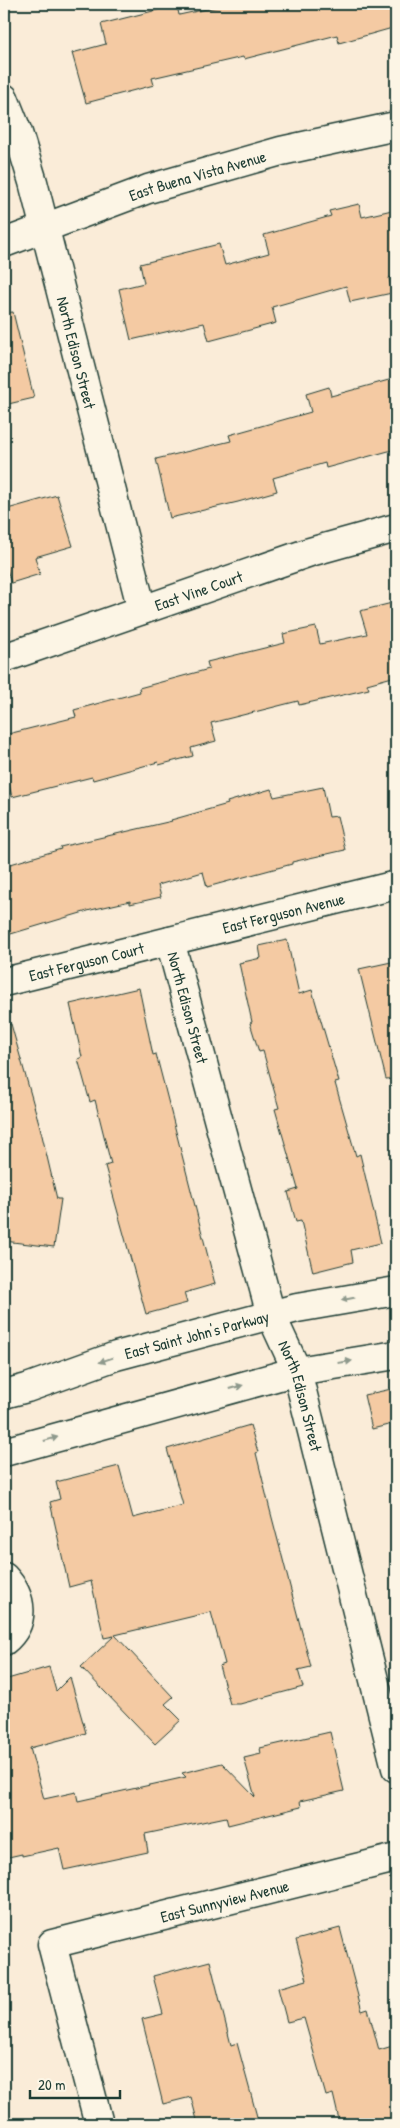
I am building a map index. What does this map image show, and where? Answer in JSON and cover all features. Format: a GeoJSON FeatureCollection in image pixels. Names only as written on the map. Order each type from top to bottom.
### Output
{"type":"FeatureCollection","features":[{"type":"Feature","properties":{"kind":"street","name":"North Edison Street"},"geometry":{"type":"LineString","coordinates":[[4,98],[18,134],[44,228],[142,610]]}},
{"type":"Feature","properties":{"kind":"street","name":"East Buena Vista Avenue"},"geometry":{"type":"LineString","coordinates":[[4,243],[148,189],[211,170],[396,126]]}},
{"type":"Feature","properties":{"kind":"street","name":"East Vine Court"},"geometry":{"type":"LineString","coordinates":[[4,658],[310,552],[396,528]]}},
{"type":"Feature","properties":{"kind":"street","name":"East Ferguson Avenue"},"geometry":{"type":"LineString","coordinates":[[170,941],[396,885]]}},
{"type":"Feature","properties":{"kind":"street","name":"North Edison Street"},"geometry":{"type":"LineString","coordinates":[[170,941],[271,1315],[297,1371],[396,1768]]}},
{"type":"Feature","properties":{"kind":"street","name":"East Ferguson Court"},"geometry":{"type":"LineString","coordinates":[[4,982],[170,941]]}},
{"type":"Feature","properties":{"kind":"street","name":"East Saint John's Parkway"},"geometry":{"type":"LineString","coordinates":[[4,1394],[27,1388],[116,1356],[271,1315],[298,1308],[396,1291]]}},
{"type":"Feature","properties":{"kind":"street"},"geometry":{"type":"LineString","coordinates":[[4,1452],[297,1371],[396,1355]]}},
{"type":"Feature","properties":{"kind":"street"},"geometry":{"type":"LineString","coordinates":[[4,1577],[20,1606],[18,1627],[4,1641]]}},
{"type":"Feature","properties":{"kind":"street","name":"East Sunnyview Avenue"},"geometry":{"type":"LineString","coordinates":[[98,2124],[52,1944],[396,1858]]}},
{"type":"Feature","properties":{"kind":"building"},"geometry":{"type":"Polygon","coordinates":[[[230,4],[396,4],[396,27],[339,43],[337,35],[244,59],[243,57],[152,78],[154,85],[86,103],[72,53],[106,44],[101,24],[177,5],[179,15],[230,4]]]}},
{"type":"Feature","properties":{"kind":"building"},"geometry":{"type":"Polygon","coordinates":[[[359,204],[362,217],[392,210],[396,231],[396,276],[389,278],[392,293],[350,302],[346,286],[272,307],[276,323],[209,341],[204,323],[131,340],[119,289],[144,283],[140,264],[219,244],[225,265],[269,253],[264,235],[331,216],[329,211],[359,204]]]}},
{"type":"Feature","properties":{"kind":"building"},"geometry":{"type":"Polygon","coordinates":[[[13,312],[34,398],[4,405],[4,313],[13,312]]]}},
{"type":"Feature","properties":{"kind":"building"},"geometry":{"type":"Polygon","coordinates":[[[396,378],[396,449],[326,468],[325,463],[273,478],[277,491],[170,518],[156,459],[231,441],[229,435],[311,412],[306,394],[329,387],[331,396],[396,378]]]}},
{"type":"Feature","properties":{"kind":"building"},"geometry":{"type":"Polygon","coordinates":[[[57,495],[73,546],[35,557],[40,574],[11,583],[4,559],[4,510],[57,495]]]}},
{"type":"Feature","properties":{"kind":"building"},"geometry":{"type":"Polygon","coordinates":[[[396,602],[396,676],[367,684],[369,689],[299,705],[298,701],[211,723],[216,741],[191,748],[193,756],[159,765],[158,762],[93,780],[92,777],[12,797],[4,764],[4,735],[76,717],[74,710],[140,692],[139,688],[209,669],[207,662],[285,643],[283,634],[316,627],[320,644],[367,634],[360,611],[396,602]]]}},
{"type":"Feature","properties":{"kind":"building"},"geometry":{"type":"Polygon","coordinates":[[[323,787],[329,817],[337,816],[345,850],[292,862],[292,864],[207,887],[203,872],[158,885],[161,897],[130,904],[130,901],[91,910],[4,936],[4,866],[61,849],[60,847],[172,821],[271,789],[274,797],[323,787]]]}},
{"type":"Feature","properties":{"kind":"building"},"geometry":{"type":"Polygon","coordinates":[[[287,940],[299,994],[312,990],[339,1082],[335,1083],[356,1156],[360,1154],[381,1243],[351,1250],[353,1262],[313,1272],[301,1221],[296,1222],[288,1192],[298,1189],[275,1109],[279,1108],[263,1051],[259,1052],[250,1023],[252,1022],[239,963],[261,958],[259,946],[287,940]]]}},
{"type":"Feature","properties":{"kind":"building"},"geometry":{"type":"Polygon","coordinates":[[[396,961],[396,1078],[386,1079],[359,969],[396,961]]]}},
{"type":"Feature","properties":{"kind":"building"},"geometry":{"type":"Polygon","coordinates":[[[139,988],[153,1055],[156,1054],[215,1284],[184,1293],[187,1303],[146,1314],[105,1166],[111,1164],[95,1100],[90,1102],[78,1059],[82,1057],[70,1004],[139,988]]]}},
{"type":"Feature","properties":{"kind":"building"},"geometry":{"type":"Polygon","coordinates":[[[11,1024],[40,1127],[57,1199],[61,1199],[54,1247],[4,1241],[4,1025],[11,1024]]]}},
{"type":"Feature","properties":{"kind":"building"},"geometry":{"type":"Polygon","coordinates":[[[396,1388],[396,1423],[372,1429],[364,1395],[396,1388]]]}},
{"type":"Feature","properties":{"kind":"building"},"geometry":{"type":"Polygon","coordinates":[[[250,1425],[311,1667],[298,1670],[303,1687],[240,1704],[230,1704],[219,1666],[225,1664],[211,1612],[115,1635],[173,1697],[165,1704],[181,1720],[155,1744],[81,1667],[114,1636],[104,1638],[91,1581],[69,1587],[50,1502],[60,1499],[56,1482],[119,1466],[133,1518],[183,1505],[167,1449],[250,1425]]]}},
{"type":"Feature","properties":{"kind":"building"},"geometry":{"type":"Polygon","coordinates":[[[49,1667],[56,1691],[70,1677],[86,1733],[30,1748],[44,1799],[76,1792],[78,1801],[186,1777],[182,1773],[222,1763],[255,1797],[244,1758],[261,1754],[260,1748],[330,1732],[344,1791],[300,1801],[301,1807],[228,1825],[226,1817],[145,1834],[148,1852],[64,1870],[59,1848],[4,1858],[4,1680],[49,1667]]]}},
{"type":"Feature","properties":{"kind":"building"},"geometry":{"type":"Polygon","coordinates":[[[340,1928],[362,2011],[368,2009],[379,2050],[396,2045],[396,2077],[389,2079],[396,2107],[396,2124],[340,2124],[333,2094],[326,2096],[304,2018],[287,2022],[278,1988],[307,1980],[296,1940],[340,1928]]]}},
{"type":"Feature","properties":{"kind":"building"},"geometry":{"type":"Polygon","coordinates":[[[210,1961],[231,2045],[237,2043],[259,2124],[198,2124],[191,2097],[163,2104],[142,2019],[163,2014],[153,1976],[210,1961]]]}}]}
